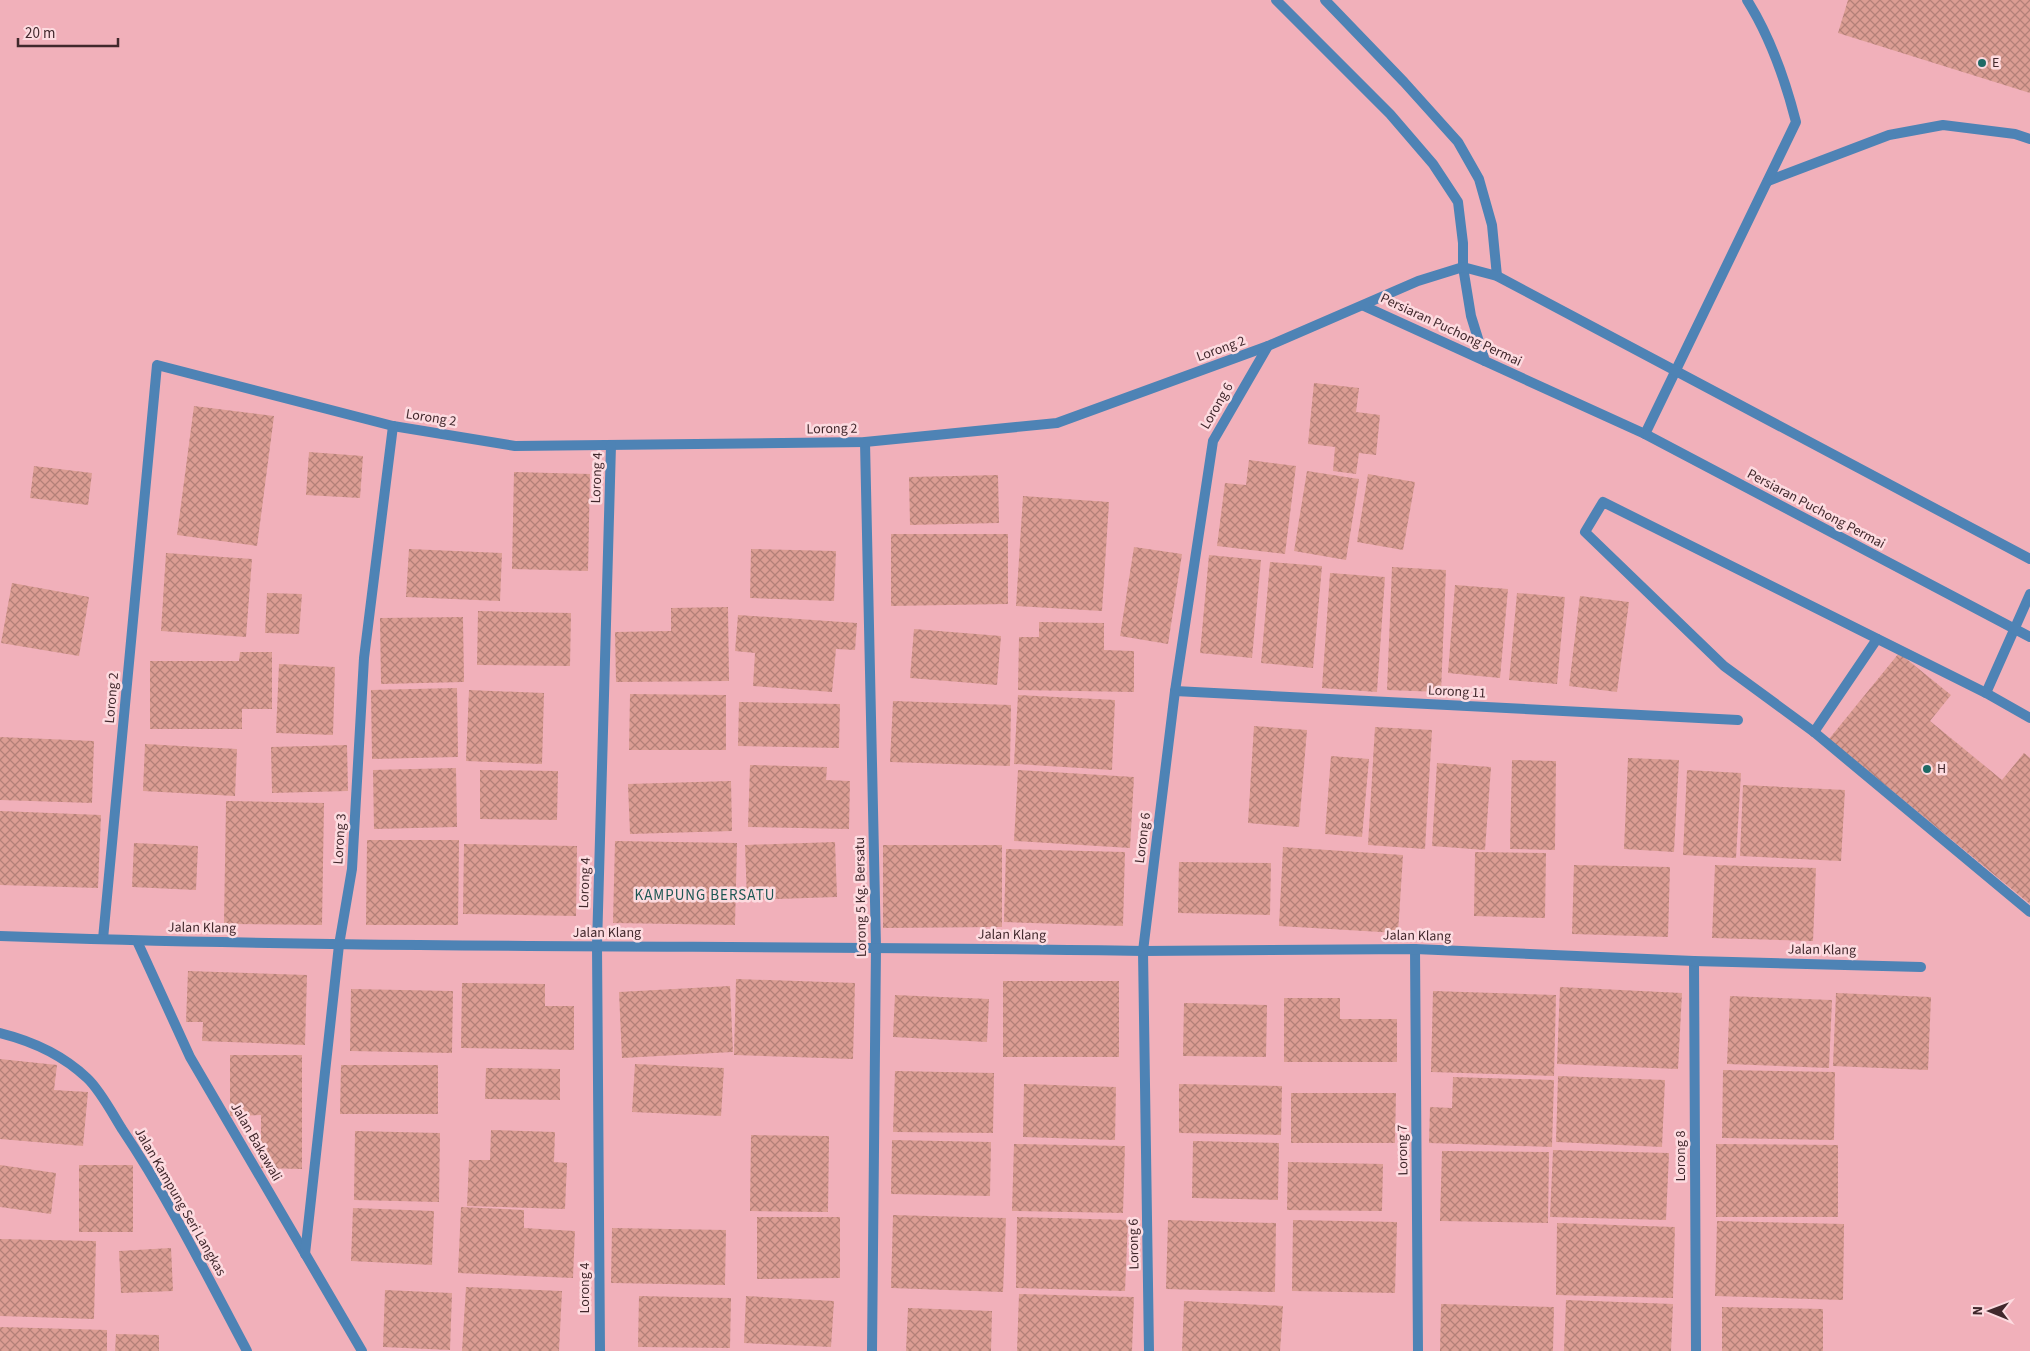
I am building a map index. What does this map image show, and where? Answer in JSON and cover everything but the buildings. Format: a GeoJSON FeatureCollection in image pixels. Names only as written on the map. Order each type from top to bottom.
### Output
{"type":"FeatureCollection","features":[{"type":"Feature","properties":{"kind":"street"},"geometry":{"type":"LineString","coordinates":[[1276,0],[1390,114],[1433,164],[1458,202],[1463,243],[1463,266],[1471,316],[1485,361]]}},
{"type":"Feature","properties":{"kind":"street"},"geometry":{"type":"LineString","coordinates":[[1324,0],[1404,82],[1458,142],[1479,179],[1492,225],[1498,276]]}},
{"type":"Feature","properties":{"kind":"street"},"geometry":{"type":"LineString","coordinates":[[1645,434],[1796,122],[1788,88],[1775,53],[1747,0]]}},
{"type":"Feature","properties":{"kind":"street"},"geometry":{"type":"LineString","coordinates":[[1768,181],[1889,135],[1943,125],[2015,134],[2030,139]]}},
{"type":"Feature","properties":{"kind":"street"},"geometry":{"type":"LineString","coordinates":[[1463,266],[1498,276],[2030,559]]}},
{"type":"Feature","properties":{"kind":"street","name":"Persiaran Puchong Permai"},"geometry":{"type":"LineString","coordinates":[[1364,306],[1418,281],[1463,266]]}},
{"type":"Feature","properties":{"kind":"street","name":"Persiaran Puchong Permai"},"geometry":{"type":"LineString","coordinates":[[1364,306],[1645,434],[2030,637]]}},
{"type":"Feature","properties":{"kind":"street","name":"Lorong 2"},"geometry":{"type":"LineString","coordinates":[[102,939],[158,365],[393,426],[516,446],[865,442],[1057,423],[1268,346],[1364,306]]}},
{"type":"Feature","properties":{"kind":"street","name":"Lorong 6"},"geometry":{"type":"LineString","coordinates":[[1149,1351],[1144,951],[1175,691],[1213,441],[1268,346]]}},
{"type":"Feature","properties":{"kind":"street","name":"Lorong 3"},"geometry":{"type":"LineString","coordinates":[[305,1254],[339,945],[352,869],[364,658],[393,426]]}},
{"type":"Feature","properties":{"kind":"street","name":"Lorong 5 Kg. Bersatu"},"geometry":{"type":"LineString","coordinates":[[865,442],[876,947],[872,1351]]}},
{"type":"Feature","properties":{"kind":"street","name":"Lorong 4"},"geometry":{"type":"LineString","coordinates":[[600,1351],[597,946],[612,445]]}},
{"type":"Feature","properties":{"kind":"street"},"geometry":{"type":"LineString","coordinates":[[2030,718],[1986,693],[1603,502],[1585,532],[1724,666],[1814,732],[2030,912]]}},
{"type":"Feature","properties":{"kind":"street"},"geometry":{"type":"LineString","coordinates":[[1986,693],[2016,630],[2030,594]]}},
{"type":"Feature","properties":{"kind":"street"},"geometry":{"type":"LineString","coordinates":[[1814,732],[1877,639]]}},
{"type":"Feature","properties":{"kind":"street","name":"Lorong 11"},"geometry":{"type":"LineString","coordinates":[[1175,691],[1738,720]]}},
{"type":"Feature","properties":{"kind":"street","name":"Jalan Klang"},"geometry":{"type":"LineString","coordinates":[[0,936],[339,945],[876,947],[1144,951],[1415,949],[1694,961],[1921,967]]}},
{"type":"Feature","properties":{"kind":"street","name":"Jalan Bakawali"},"geometry":{"type":"LineString","coordinates":[[137,941],[190,1057],[362,1351]]}},
{"type":"Feature","properties":{"kind":"street","name":"Lorong 7"},"geometry":{"type":"LineString","coordinates":[[1415,949],[1418,1351]]}},
{"type":"Feature","properties":{"kind":"street","name":"Lorong 8"},"geometry":{"type":"LineString","coordinates":[[1694,961],[1696,1351]]}},
{"type":"Feature","properties":{"kind":"street","name":"Jalan Kampung Seri Langkas"},"geometry":{"type":"LineString","coordinates":[[0,1033],[25,1040],[47,1050],[69,1063],[89,1080],[146,1165],[247,1351]]}},
{"type":"Feature","properties":{"kind":"place","name":"E"},"geometry":{"type":"Point","coordinates":[1982,63]}},
{"type":"Feature","properties":{"kind":"place","name":"H"},"geometry":{"type":"Point","coordinates":[1927,769]}},
{"type":"Feature","properties":{"kind":"district","name":"KAMPUNG BERSATU"},"geometry":{"type":"Point","coordinates":[705,895]}}]}
